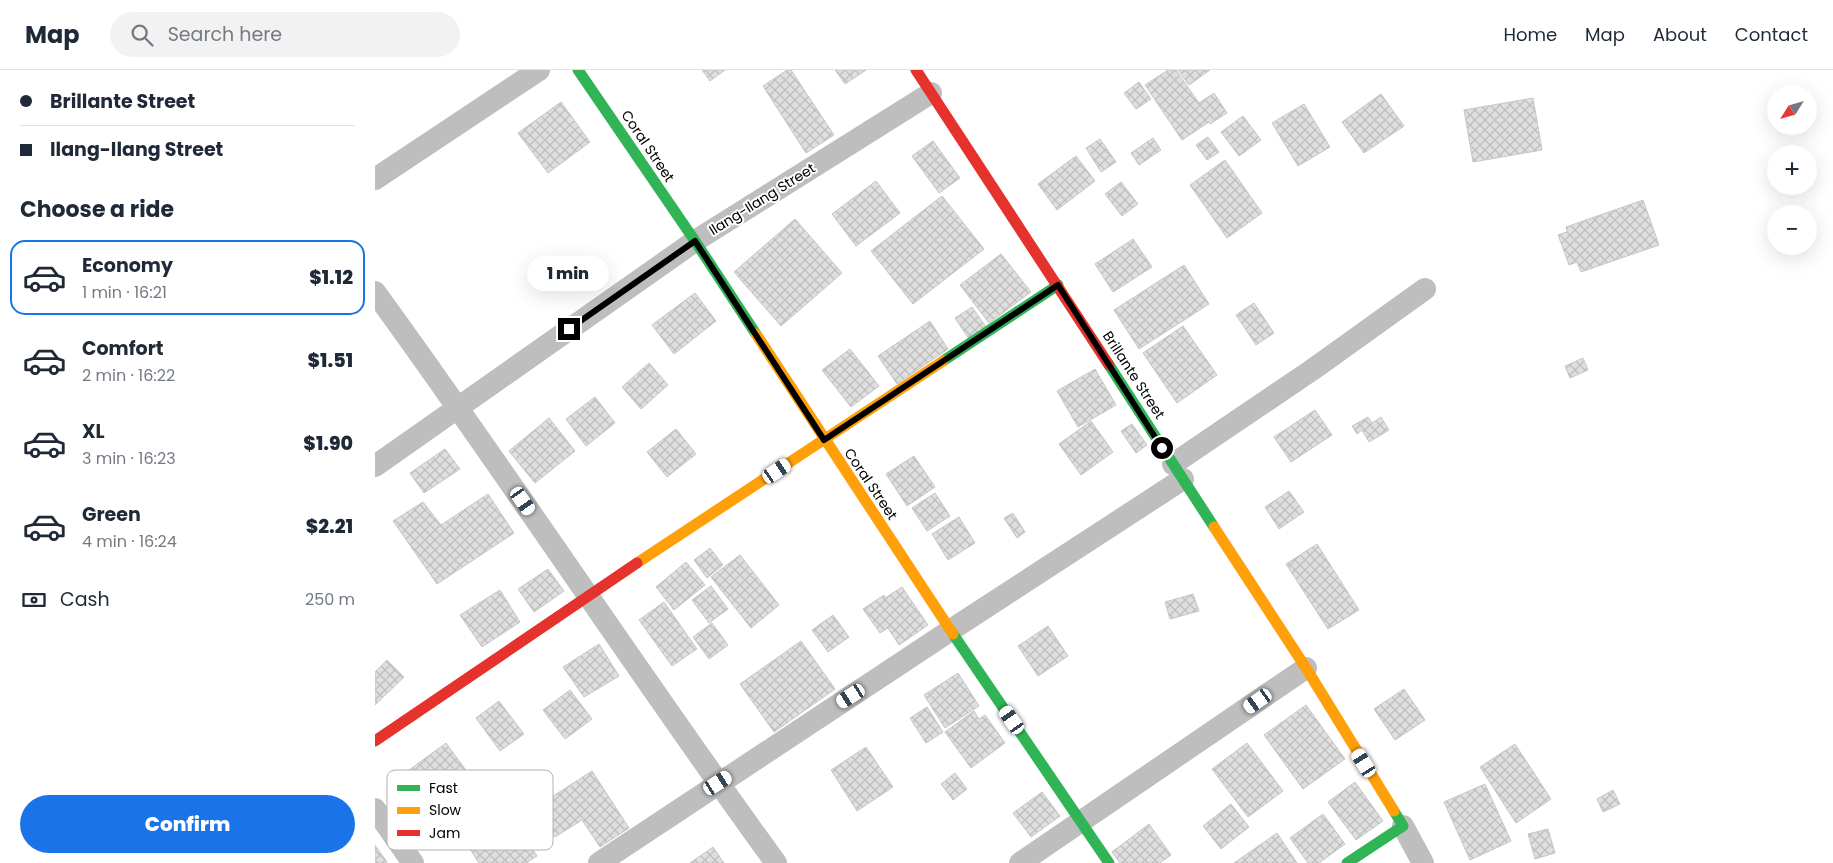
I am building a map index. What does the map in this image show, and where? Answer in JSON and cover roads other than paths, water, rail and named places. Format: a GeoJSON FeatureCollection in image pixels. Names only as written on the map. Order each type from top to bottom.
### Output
{"type":"FeatureCollection","features":[{"type":"Feature","properties":{"kind":"street"},"geometry":{"type":"LineString","coordinates":[[375,179],[539,70]]}},
{"type":"Feature","properties":{"kind":"street","name":"Coral Street"},"geometry":{"type":"LineString","coordinates":[[578,70],[695,241],[824,440],[1109,863]]}},
{"type":"Feature","properties":{"kind":"street","name":"Brillante Street"},"geometry":{"type":"LineString","coordinates":[[916,70],[1306,668],[1403,826]]}},
{"type":"Feature","properties":{"kind":"street","name":"Ilang-Ilang Street"},"geometry":{"type":"LineString","coordinates":[[375,466],[695,241],[931,93]]}},
{"type":"Feature","properties":{"kind":"street"},"geometry":{"type":"LineString","coordinates":[[375,741],[589,595],[1058,285]]}},
{"type":"Feature","properties":{"kind":"street"},"geometry":{"type":"LineString","coordinates":[[599,863],[951,630],[1178,471],[1304,375],[1425,289]]}},
{"type":"Feature","properties":{"kind":"street"},"geometry":{"type":"LineString","coordinates":[[375,292],[458,406],[718,783],[776,863]]}},
{"type":"Feature","properties":{"kind":"street"},"geometry":{"type":"LineString","coordinates":[[1020,863],[1306,668]]}},
{"type":"Feature","properties":{"kind":"street"},"geometry":{"type":"LineString","coordinates":[[375,810],[387,827]]}},
{"type":"Feature","properties":{"kind":"street"},"geometry":{"type":"LineString","coordinates":[[1347,863],[1403,826],[1423,863]]}},
{"type":"Feature","properties":{"kind":"street"},"geometry":{"type":"LineString","coordinates":[[404,850],[413,863]]}}]}
